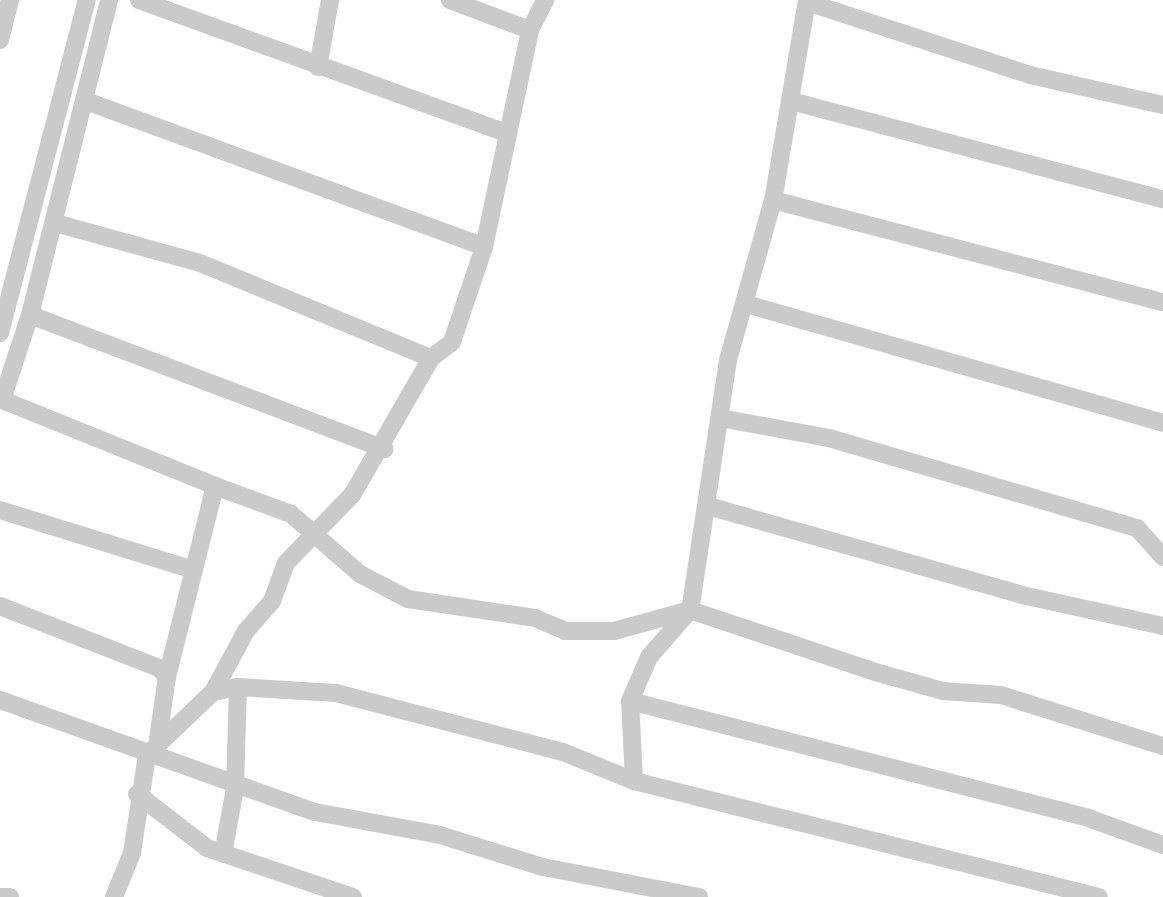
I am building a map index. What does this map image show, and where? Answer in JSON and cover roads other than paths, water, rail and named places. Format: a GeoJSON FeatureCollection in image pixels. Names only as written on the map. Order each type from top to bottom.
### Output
{"type":"FeatureCollection","features":[{"type":"Feature","properties":{"kind":"street"},"geometry":{"type":"LineString","coordinates":[[0,40],[10,0]]}},
{"type":"Feature","properties":{"kind":"street"},"geometry":{"type":"LineString","coordinates":[[0,333],[86,0]]}},
{"type":"Feature","properties":{"kind":"street"},"geometry":{"type":"LineString","coordinates":[[109,0],[30,315],[1,399],[291,514],[314,539],[408,599],[535,618],[566,631],[614,631],[690,610],[875,672],[943,690],[1002,695],[1163,746]]}},
{"type":"Feature","properties":{"kind":"street"},"geometry":{"type":"LineString","coordinates":[[139,0],[506,133]]}},
{"type":"Feature","properties":{"kind":"street"},"geometry":{"type":"LineString","coordinates":[[318,67],[330,0]]}},
{"type":"Feature","properties":{"kind":"street"},"geometry":{"type":"LineString","coordinates":[[450,0],[530,30]]}},
{"type":"Feature","properties":{"kind":"street"},"geometry":{"type":"LineString","coordinates":[[152,747],[213,692],[246,631],[272,601],[286,564],[314,539],[384,449],[432,358],[452,342],[484,247],[530,30],[545,0]]}},
{"type":"Feature","properties":{"kind":"street"},"geometry":{"type":"LineString","coordinates":[[634,782],[630,701],[649,657],[690,610],[720,418],[773,200],[807,1],[1030,75],[1163,105]]}},
{"type":"Feature","properties":{"kind":"street"},"geometry":{"type":"LineString","coordinates":[[791,100],[1163,199]]}},
{"type":"Feature","properties":{"kind":"street"},"geometry":{"type":"LineString","coordinates":[[86,101],[484,247]]}},
{"type":"Feature","properties":{"kind":"street"},"geometry":{"type":"LineString","coordinates":[[773,200],[1084,276],[1163,302]]}},
{"type":"Feature","properties":{"kind":"street"},"geometry":{"type":"LineString","coordinates":[[54,223],[200,264],[432,358]]}},
{"type":"Feature","properties":{"kind":"street"},"geometry":{"type":"LineString","coordinates":[[746,304],[1163,422]]}},
{"type":"Feature","properties":{"kind":"street"},"geometry":{"type":"LineString","coordinates":[[30,315],[384,449]]}},
{"type":"Feature","properties":{"kind":"street"},"geometry":{"type":"LineString","coordinates":[[720,418],[829,438],[1137,528],[1163,557]]}},
{"type":"Feature","properties":{"kind":"street"},"geometry":{"type":"LineString","coordinates":[[118,895],[132,853],[137,794],[152,747],[215,486]]}},
{"type":"Feature","properties":{"kind":"street"},"geometry":{"type":"LineString","coordinates":[[708,506],[1022,595],[1163,626]]}},
{"type":"Feature","properties":{"kind":"street"},"geometry":{"type":"LineString","coordinates":[[0,510],[194,570]]}},
{"type":"Feature","properties":{"kind":"street"},"geometry":{"type":"LineString","coordinates":[[0,606],[142,658],[167,676]]}},
{"type":"Feature","properties":{"kind":"street"},"geometry":{"type":"LineString","coordinates":[[213,692],[238,686],[336,693],[563,752],[634,782],[1099,897]]}},
{"type":"Feature","properties":{"kind":"street"},"geometry":{"type":"LineString","coordinates":[[224,854],[235,788],[238,686]]}},
{"type":"Feature","properties":{"kind":"street"},"geometry":{"type":"LineString","coordinates":[[0,700],[152,747],[235,788],[315,812],[440,835],[543,868],[699,897]]}},
{"type":"Feature","properties":{"kind":"street"},"geometry":{"type":"LineString","coordinates":[[630,701],[1088,818],[1163,845]]}},
{"type":"Feature","properties":{"kind":"street"},"geometry":{"type":"LineString","coordinates":[[137,794],[224,854],[353,897]]}},
{"type":"Feature","properties":{"kind":"street"},"geometry":{"type":"LineString","coordinates":[[1,897],[10,897]]}}]}
